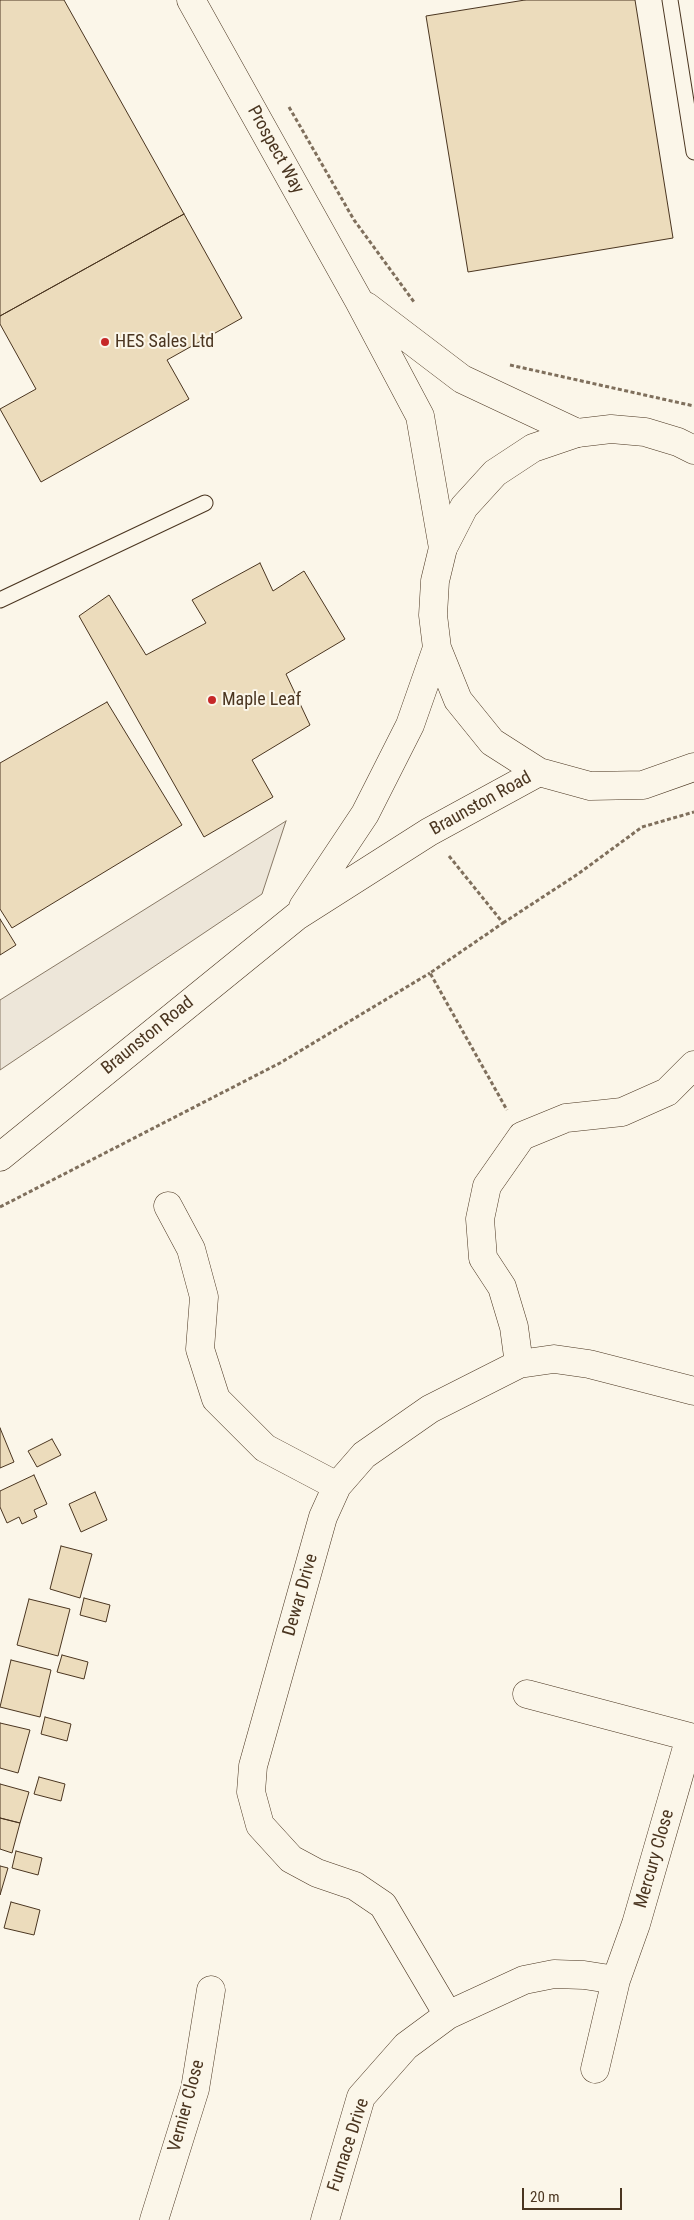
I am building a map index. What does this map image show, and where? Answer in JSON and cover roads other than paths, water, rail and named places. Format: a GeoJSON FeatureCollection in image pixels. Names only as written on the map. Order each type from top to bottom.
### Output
{"type":"FeatureCollection","features":[{"type":"Feature","properties":{"kind":"main road","name":"Prospect Way"},"geometry":{"type":"LineString","coordinates":[[191,0],[359,301],[420,416],[443,548]]}},
{"type":"Feature","properties":{"kind":"main road","name":"Prospect Way"},"geometry":{"type":"LineString","coordinates":[[359,301],[462,379],[577,433]]}},
{"type":"Feature","properties":{"kind":"main road"},"geometry":{"type":"LineString","coordinates":[[694,450],[678,442],[646,432],[611,429],[577,433],[533,448],[495,473],[464,507],[443,548],[435,581],[433,615],[437,648],[458,700],[492,742],[539,772],[590,786],[644,785],[694,767]]}},
{"type":"Feature","properties":{"kind":"main road","name":"Braunston Road"},"geometry":{"type":"LineString","coordinates":[[297,916],[365,814],[410,725],[437,648]]}},
{"type":"Feature","properties":{"kind":"main road","name":"Braunston Road"},"geometry":{"type":"LineString","coordinates":[[0,1157],[297,916],[430,832],[539,772]]}},
{"type":"Feature","properties":{"kind":"main road"},"geometry":{"type":"LineString","coordinates":[[519,1364],[514,1327],[502,1287],[483,1258],[480,1219],[487,1186],[522,1136],[566,1118],[622,1112],[667,1092],[694,1065]]}},
{"type":"Feature","properties":{"kind":"main road"},"geometry":{"type":"LineString","coordinates":[[168,1206],[191,1249],[204,1296],[200,1349],[216,1399],[265,1448],[337,1486]]}},
{"type":"Feature","properties":{"kind":"main road","name":"Dewar Drive"},"geometry":{"type":"LineString","coordinates":[[448,2015],[383,1905],[355,1886],[317,1873],[291,1859],[260,1825],[251,1792],[253,1766],[323,1517],[337,1486],[364,1455],[430,1410],[519,1364],[554,1359],[589,1364],[694,1391]]}},
{"type":"Feature","properties":{"kind":"main road","name":"Mercury Close"},"geometry":{"type":"LineString","coordinates":[[527,1694],[692,1737],[636,1924],[616,1980],[595,2069]]}},
{"type":"Feature","properties":{"kind":"main road"},"geometry":{"type":"LineString","coordinates":[[448,2015],[524,1980],[554,1974],[584,1975],[616,1980]]}},
{"type":"Feature","properties":{"kind":"main road","name":"Vernier Close"},"geometry":{"type":"LineString","coordinates":[[154,2220],[195,2090],[211,1990]]}},
{"type":"Feature","properties":{"kind":"main road","name":"Furnace Drive"},"geometry":{"type":"LineString","coordinates":[[325,2220],[361,2097],[406,2046],[448,2015]]}},
{"type":"Feature","properties":{"kind":"lane"},"geometry":{"type":"LineString","coordinates":[[670,0],[694,152]]}},
{"type":"Feature","properties":{"kind":"lane"},"geometry":{"type":"LineString","coordinates":[[0,600],[205,503]]}},
{"type":"Feature","properties":{"kind":"place","name":"HES Sales Ltd"},"geometry":{"type":"Point","coordinates":[105,342]}},
{"type":"Feature","properties":{"kind":"place","name":"Maple Leaf"},"geometry":{"type":"Point","coordinates":[212,700]}}]}
